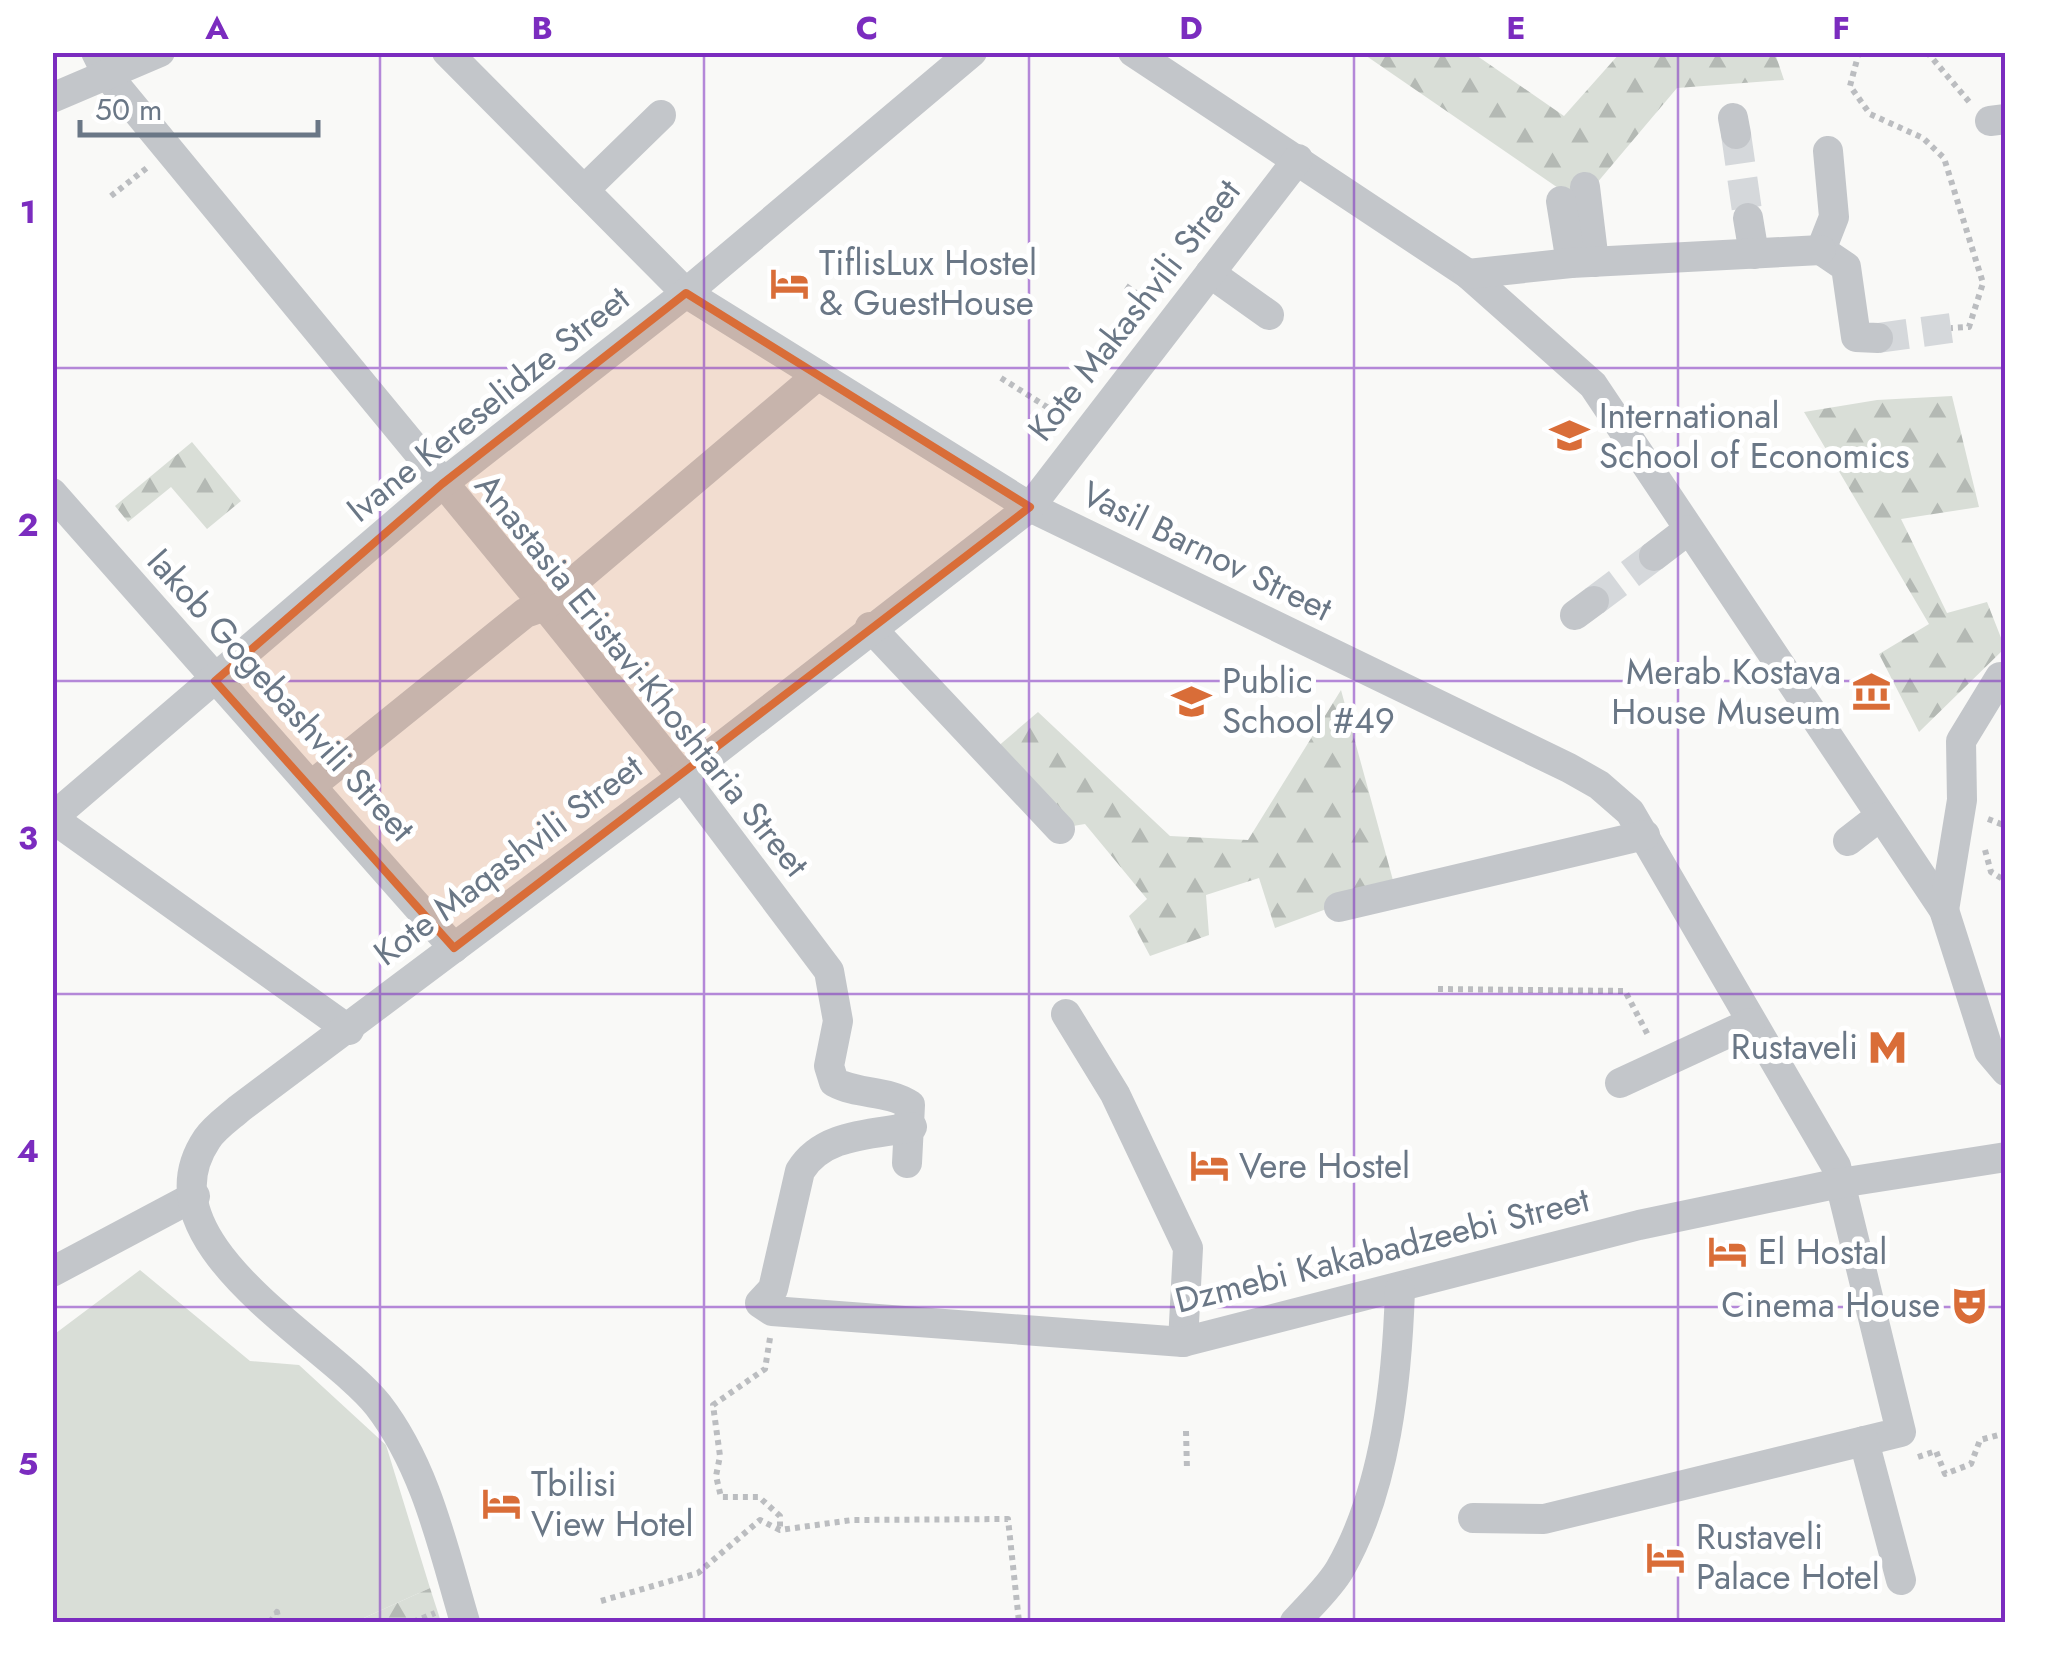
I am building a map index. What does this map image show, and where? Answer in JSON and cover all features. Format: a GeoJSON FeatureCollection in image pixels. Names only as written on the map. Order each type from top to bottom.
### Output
{"type":"FeatureCollection","features":[{"type":"Feature","properties":{"kind":"street"},"geometry":{"type":"LineString","coordinates":[[52,98],[102,64],[160,52]]}},
{"type":"Feature","properties":{"kind":"street","name":"Vasil Barnov Street"},"geometry":{"type":"LineString","coordinates":[[447,52],[686,294],[1030,506],[1569,768],[1598,785],[1630,812],[1750,1023],[1819,1134],[1840,1183],[1901,1432],[1864,1441]]}},
{"type":"Feature","properties":{"kind":"street","name":"Ivane Kereselidze Street"},"geometry":{"type":"LineString","coordinates":[[52,818],[442,484],[686,294],[972,52]]}},
{"type":"Feature","properties":{"kind":"street"},"geometry":{"type":"LineString","coordinates":[[1133,52],[1468,274],[1593,385],[1944,910],[1989,1051],[2006,1070]]}},
{"type":"Feature","properties":{"kind":"street","name":"Anastasia Eristavi-Khoshtaria Street"},"geometry":{"type":"LineString","coordinates":[[102,64],[168,150],[545,606],[682,777],[829,971],[838,1022],[829,1066],[834,1082],[847,1090],[900,1098],[910,1105],[912,1127]]}},
{"type":"Feature","properties":{"kind":"street"},"geometry":{"type":"LineString","coordinates":[[584,190],[662,115]]}},
{"type":"Feature","properties":{"kind":"street"},"geometry":{"type":"LineString","coordinates":[[1821,250],[1834,216],[1828,151]]}},
{"type":"Feature","properties":{"kind":"street","name":"Kote Makashvili Street"},"geometry":{"type":"LineString","coordinates":[[1030,506],[1298,158]]}},
{"type":"Feature","properties":{"kind":"street"},"geometry":{"type":"LineString","coordinates":[[1573,194],[1583,262]]}},
{"type":"Feature","properties":{"kind":"street"},"geometry":{"type":"LineString","coordinates":[[1748,218],[1754,254]]}},
{"type":"Feature","properties":{"kind":"street"},"geometry":{"type":"LineString","coordinates":[[1468,274],[1583,262],[1821,250],[1846,267],[1856,337],[1878,338]]}},
{"type":"Feature","properties":{"kind":"street"},"geometry":{"type":"LineString","coordinates":[[1210,274],[1269,315]]}},
{"type":"Feature","properties":{"kind":"street"},"geometry":{"type":"LineString","coordinates":[[312,785],[525,613],[545,606],[818,375]]}},
{"type":"Feature","properties":{"kind":"street","name":"Iakob Gogebashvili Street"},"geometry":{"type":"LineString","coordinates":[[52,492],[454,948]]}},
{"type":"Feature","properties":{"kind":"street","name":"Kote Maqashvili Street"},"geometry":{"type":"LineString","coordinates":[[195,1196],[195,1169],[207,1139],[240,1108],[682,777],[870,626],[1030,506]]}},
{"type":"Feature","properties":{"kind":"street"},"geometry":{"type":"LineString","coordinates":[[1654,556],[1688,530]]}},
{"type":"Feature","properties":{"kind":"street"},"geometry":{"type":"LineString","coordinates":[[870,626],[1060,829]]}},
{"type":"Feature","properties":{"kind":"street"},"geometry":{"type":"LineString","coordinates":[[1944,910],[1962,800],[1961,741],[2000,677]]}},
{"type":"Feature","properties":{"kind":"street"},"geometry":{"type":"LineString","coordinates":[[52,818],[349,1030]]}},
{"type":"Feature","properties":{"kind":"street"},"geometry":{"type":"LineString","coordinates":[[1848,841],[1879,818]]}},
{"type":"Feature","properties":{"kind":"street"},"geometry":{"type":"LineString","coordinates":[[1339,907],[1645,834]]}},
{"type":"Feature","properties":{"kind":"street"},"geometry":{"type":"LineString","coordinates":[[1066,1014],[1115,1094],[1188,1248],[1183,1342]]}},
{"type":"Feature","properties":{"kind":"street"},"geometry":{"type":"LineString","coordinates":[[1620,1083],[1750,1023]]}},
{"type":"Feature","properties":{"kind":"street"},"geometry":{"type":"LineString","coordinates":[[766,1312],[800,1171],[809,1156],[846,1139],[912,1127],[907,1164]]}},
{"type":"Feature","properties":{"kind":"street","name":"Dzmebi Kakabadzeebi Street"},"geometry":{"type":"LineString","coordinates":[[766,1312],[1183,1342],[1400,1290],[1639,1225],[1840,1183],[2006,1157]]}},
{"type":"Feature","properties":{"kind":"street"},"geometry":{"type":"LineString","coordinates":[[52,1272],[195,1196],[205,1236],[228,1270],[376,1403],[417,1466],[465,1622]]}},
{"type":"Feature","properties":{"kind":"street"},"geometry":{"type":"LineString","coordinates":[[1310,1616],[1339,1572],[1366,1512],[1386,1425],[1400,1290]]}},
{"type":"Feature","properties":{"kind":"street"},"geometry":{"type":"LineString","coordinates":[[1473,1518],[1544,1519],[1864,1441],[1900,1580]]}},
{"type":"Feature","properties":{"kind":"path"},"geometry":{"type":"LineString","coordinates":[[1859,52],[1850,86],[1870,114],[1923,138],[1944,158],[1983,283],[1969,327],[1951,328]]}},
{"type":"Feature","properties":{"kind":"path"},"geometry":{"type":"LineString","coordinates":[[1927,52],[1950,85],[1998,120]]}},
{"type":"Feature","properties":{"kind":"path"},"geometry":{"type":"LineString","coordinates":[[111,196],[168,150]]}},
{"type":"Feature","properties":{"kind":"path"},"geometry":{"type":"LineString","coordinates":[[1126,286],[1157,308]]}},
{"type":"Feature","properties":{"kind":"path"},"geometry":{"type":"LineString","coordinates":[[1001,378],[1071,423]]}},
{"type":"Feature","properties":{"kind":"path"},"geometry":{"type":"LineString","coordinates":[[1438,989],[1625,991],[1664,1064]]}},
{"type":"Feature","properties":{"kind":"path"},"geometry":{"type":"LineString","coordinates":[[766,1312],[764,1369],[712,1405],[720,1456],[716,1476],[722,1496],[759,1496],[780,1516],[780,1530]]}},
{"type":"Feature","properties":{"kind":"path"},"geometry":{"type":"LineString","coordinates":[[1186,1431],[1187,1470]]}},
{"type":"Feature","properties":{"kind":"path"},"geometry":{"type":"LineString","coordinates":[[1929,1454],[1936,1451],[1945,1474],[1971,1464],[1980,1440],[2006,1433]]}},
{"type":"Feature","properties":{"kind":"path"},"geometry":{"type":"LineString","coordinates":[[602,1601],[698,1573],[760,1520],[780,1530],[852,1520],[1008,1519],[1019,1622]]}},
{"type":"Feature","properties":{"kind":"path"},"geometry":{"type":"LineString","coordinates":[[270,1622],[277,1612],[279,1622]]}},
{"type":"Feature","properties":{"kind":"highlighted area"},"geometry":{"type":"Polygon","coordinates":[[[686,293],[1030,507],[454,948],[215,681],[442,484],[686,293]]]}},
{"type":"Feature","properties":{"kind":"green space"},"geometry":{"type":"Polygon","coordinates":[[[1362,53],[1473,53],[1564,116],[1620,53],[1775,53],[1784,80],[1677,88],[1580,203],[1362,53]]]}},
{"type":"Feature","properties":{"kind":"green space"},"geometry":{"type":"Polygon","coordinates":[[[1952,396],[1979,507],[1901,519],[1947,613],[1987,602],[2005,648],[1919,732],[1879,654],[1929,624],[1804,412],[1877,400],[1952,396]]]}},
{"type":"Feature","properties":{"kind":"green space"},"geometry":{"type":"Polygon","coordinates":[[[192,442],[241,501],[207,529],[171,487],[128,522],[115,506],[192,442]]]}},
{"type":"Feature","properties":{"kind":"green space"},"geometry":{"type":"Polygon","coordinates":[[[1341,690],[1394,884],[1275,928],[1259,878],[1206,895],[1209,935],[1150,956],[1129,916],[1147,899],[1085,824],[1067,827],[996,748],[1038,712],[1170,836],[1248,840],[1341,690]]]}},
{"type":"Feature","properties":{"kind":"green space"},"geometry":{"type":"Polygon","coordinates":[[[140,1270],[250,1361],[299,1365],[386,1445],[430,1588],[355,1622],[53,1622],[52,1336],[140,1270]]]}},
{"type":"Feature","properties":{"kind":"green space"},"geometry":{"type":"Polygon","coordinates":[[[430,1588],[441,1622],[355,1622],[430,1588]]]}},
{"type":"Feature","properties":{"kind":"tunnel"},"geometry":{"type":"LineString","coordinates":[[1736,134],[1748,218]]}},
{"type":"Feature","properties":{"kind":"tunnel"},"geometry":{"type":"LineString","coordinates":[[1878,338],[1951,328]]}},
{"type":"Feature","properties":{"kind":"tunnel"},"geometry":{"type":"LineString","coordinates":[[1594,601],[1654,556]]}},
{"type":"Feature","properties":{"kind":"place","name":"TiflisLux Hostel & GuestHouse"},"geometry":{"type":"Point","coordinates":[789,283]}},
{"type":"Feature","properties":{"kind":"place","name":"International School of Economics"},"geometry":{"type":"Point","coordinates":[1569,436]}},
{"type":"Feature","properties":{"kind":"place","name":"Merab Kostava House Museum"},"geometry":{"type":"Point","coordinates":[1871,692]}},
{"type":"Feature","properties":{"kind":"place","name":"Public School #49"},"geometry":{"type":"Point","coordinates":[1192,701]}},
{"type":"Feature","properties":{"kind":"place","name":"Rustaveli"},"geometry":{"type":"Point","coordinates":[1888,1047]}},
{"type":"Feature","properties":{"kind":"place","name":"Vere Hostel"},"geometry":{"type":"Point","coordinates":[1209,1166]}},
{"type":"Feature","properties":{"kind":"place","name":"El Hostal"},"geometry":{"type":"Point","coordinates":[1728,1252]}},
{"type":"Feature","properties":{"kind":"place","name":"Cinema House"},"geometry":{"type":"Point","coordinates":[1970,1305]}},
{"type":"Feature","properties":{"kind":"place","name":"Tbilisi View Hotel"},"geometry":{"type":"Point","coordinates":[501,1504]}},
{"type":"Feature","properties":{"kind":"place","name":"Rustaveli Palace Hotel"},"geometry":{"type":"Point","coordinates":[1666,1557]}}]}
